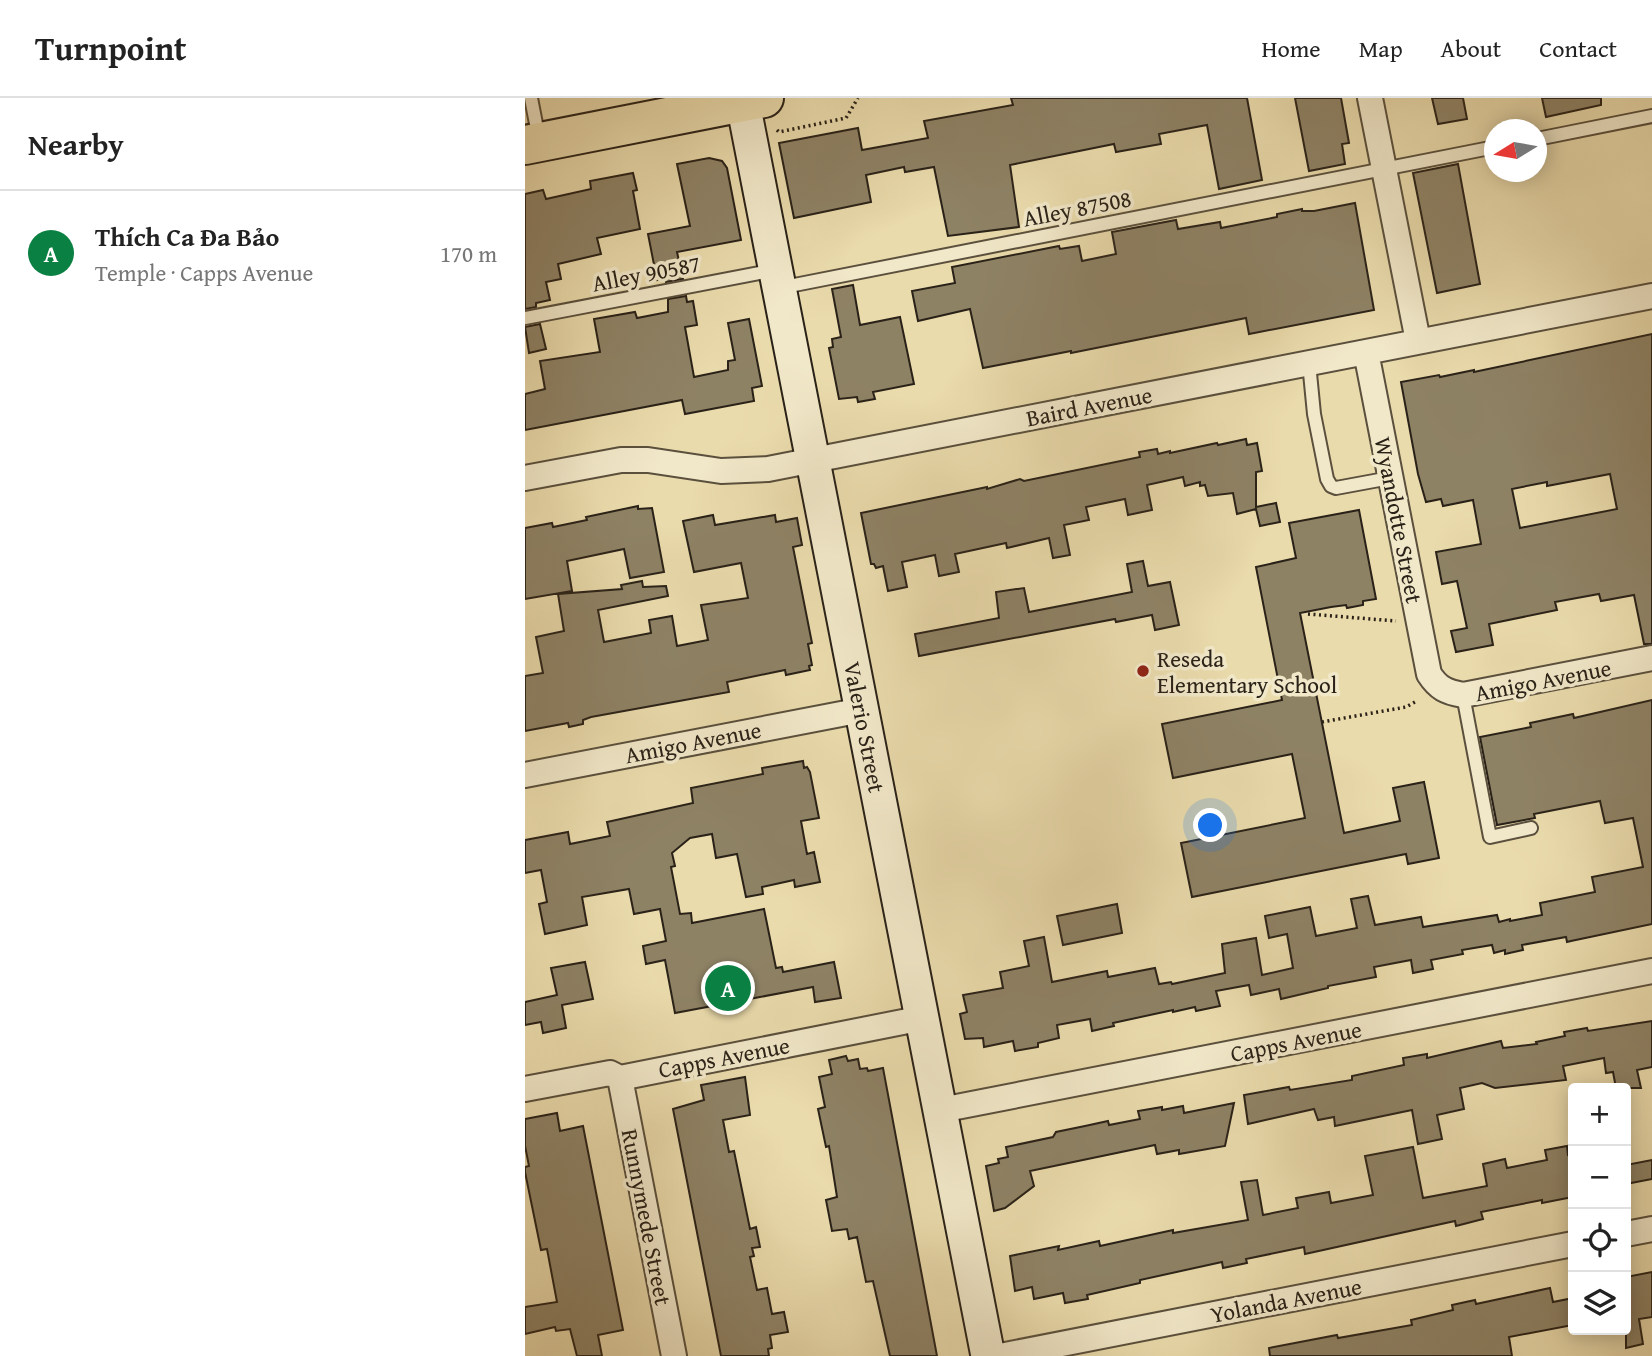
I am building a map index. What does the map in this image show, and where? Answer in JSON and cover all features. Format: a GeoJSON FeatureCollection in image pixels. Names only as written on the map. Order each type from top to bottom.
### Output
{"type":"FeatureCollection","features":[{"type":"Feature","properties":{"kind":"main road"},"geometry":{"type":"LineString","coordinates":[[533,143],[749,99]]}},
{"type":"Feature","properties":{"kind":"street"},"geometry":{"type":"LineString","coordinates":[[1370,98],[1418,341]]}},
{"type":"Feature","properties":{"kind":"street","name":"Valerio Street"},"geometry":{"type":"LineString","coordinates":[[749,99],[777,279],[988,1356]]}},
{"type":"Feature","properties":{"kind":"street","name":"Baird Avenue"},"geometry":{"type":"LineString","coordinates":[[525,478],[621,460],[648,460],[721,471],[768,469],[1652,296]]}},
{"type":"Feature","properties":{"kind":"street","name":"Wyandotte Street"},"geometry":{"type":"LineString","coordinates":[[1366,352],[1429,674],[1437,685]]}},
{"type":"Feature","properties":{"kind":"street","name":"Amigo Avenue"},"geometry":{"type":"LineString","coordinates":[[1437,685],[1448,693],[1463,695],[1652,658]]}},
{"type":"Feature","properties":{"kind":"street","name":"Amigo Avenue"},"geometry":{"type":"LineString","coordinates":[[525,775],[862,710]]}},
{"type":"Feature","properties":{"kind":"street","name":"Capps Avenue"},"geometry":{"type":"LineString","coordinates":[[941,1110],[1652,971]]}},
{"type":"Feature","properties":{"kind":"street","name":"Capps Avenue"},"geometry":{"type":"LineString","coordinates":[[525,1090],[610,1073],[620,1078],[923,1018]]}},
{"type":"Feature","properties":{"kind":"street","name":"Runnymede Street"},"geometry":{"type":"LineString","coordinates":[[620,1078],[674,1356]]}},
{"type":"Feature","properties":{"kind":"street"},"geometry":{"type":"LineString","coordinates":[[1631,1233],[1652,1229]]}},
{"type":"Feature","properties":{"kind":"street","name":"Yolanda Avenue"},"geometry":{"type":"LineString","coordinates":[[1000,1356],[1568,1245]]}},
{"type":"Feature","properties":{"kind":"lane"},"geometry":{"type":"LineString","coordinates":[[531,98],[533,143]]}},
{"type":"Feature","properties":{"kind":"lane"},"geometry":{"type":"LineString","coordinates":[[1547,137],[1652,116]]}},
{"type":"Feature","properties":{"kind":"lane","name":"Alley 87508"},"geometry":{"type":"LineString","coordinates":[[777,279],[1484,149]]}},
{"type":"Feature","properties":{"kind":"lane","name":"Alley 90587"},"geometry":{"type":"LineString","coordinates":[[525,318],[777,279]]}},
{"type":"Feature","properties":{"kind":"lane"},"geometry":{"type":"LineString","coordinates":[[1309,363],[1314,415],[1327,479],[1331,486],[1336,488],[1390,478]]}},
{"type":"Feature","properties":{"kind":"lane"},"geometry":{"type":"LineString","coordinates":[[1463,695],[1490,837],[1531,828]]}},
{"type":"Feature","properties":{"kind":"path"},"geometry":{"type":"LineString","coordinates":[[749,99],[779,132],[846,118],[858,98]]}},
{"type":"Feature","properties":{"kind":"path"},"geometry":{"type":"LineString","coordinates":[[1308,614],[1398,622]]}},
{"type":"Feature","properties":{"kind":"path"},"geometry":{"type":"LineString","coordinates":[[1322,722],[1406,707],[1415,702]]}},
{"type":"Feature","properties":{"kind":"building"},"geometry":{"type":"Polygon","coordinates":[[[1011,98],[1247,98],[1262,180],[1219,189],[1207,125],[1159,134],[1161,144],[1116,152],[1114,144],[1010,165],[1019,227],[948,236],[934,167],[905,172],[904,167],[866,175],[871,202],[794,218],[779,143],[858,128],[862,150],[928,138],[924,121],[1013,105],[1011,98]]]}},
{"type":"Feature","properties":{"kind":"building"},"geometry":{"type":"Polygon","coordinates":[[[1295,98],[1341,98],[1349,143],[1342,144],[1345,164],[1309,171],[1295,98]]]}},
{"type":"Feature","properties":{"kind":"building"},"geometry":{"type":"Polygon","coordinates":[[[1432,98],[1463,98],[1467,119],[1438,124],[1432,98]]]}},
{"type":"Feature","properties":{"kind":"building"},"geometry":{"type":"Polygon","coordinates":[[[1542,98],[1601,98],[1601,105],[1546,117],[1542,98]]]}},
{"type":"Feature","properties":{"kind":"building"},"geometry":{"type":"Polygon","coordinates":[[[709,158],[722,161],[727,168],[741,240],[677,252],[683,279],[666,282],[666,278],[657,280],[648,234],[690,226],[677,164],[709,158]]]}},
{"type":"Feature","properties":{"kind":"building"},"geometry":{"type":"Polygon","coordinates":[[[1458,164],[1480,284],[1437,293],[1413,173],[1458,164]]]}},
{"type":"Feature","properties":{"kind":"building"},"geometry":{"type":"Polygon","coordinates":[[[633,173],[637,190],[633,191],[640,229],[597,238],[601,254],[558,264],[561,279],[546,282],[550,300],[525,309],[525,194],[543,190],[546,199],[591,189],[590,181],[633,173]]]}},
{"type":"Feature","properties":{"kind":"building"},"geometry":{"type":"Polygon","coordinates":[[[1355,203],[1374,310],[1249,334],[1246,318],[983,368],[970,309],[918,321],[912,291],[955,283],[952,267],[1059,246],[1060,249],[1079,246],[1082,261],[1116,254],[1112,232],[1176,220],[1178,229],[1220,222],[1221,228],[1302,209],[1314,211],[1355,203]]]}},
{"type":"Feature","properties":{"kind":"building"},"geometry":{"type":"Polygon","coordinates":[[[853,285],[860,325],[900,317],[914,384],[873,392],[875,399],[858,402],[857,397],[839,399],[829,348],[833,347],[832,339],[841,337],[832,289],[853,285]]]}},
{"type":"Feature","properties":{"kind":"building"},"geometry":{"type":"Polygon","coordinates":[[[686,296],[687,302],[693,301],[697,325],[685,327],[694,377],[728,370],[728,361],[735,360],[728,323],[749,319],[762,386],[752,388],[754,401],[685,414],[682,400],[525,430],[525,394],[545,389],[540,361],[600,352],[594,319],[635,312],[637,318],[668,312],[668,299],[686,296]]]}},
{"type":"Feature","properties":{"kind":"building"},"geometry":{"type":"Polygon","coordinates":[[[540,324],[546,349],[529,353],[525,327],[540,324]]]}},
{"type":"Feature","properties":{"kind":"building"},"geometry":{"type":"Polygon","coordinates":[[[1652,334],[1652,644],[1644,644],[1634,595],[1601,601],[1599,594],[1555,602],[1557,610],[1489,624],[1493,645],[1456,652],[1451,631],[1467,628],[1457,581],[1442,584],[1436,552],[1481,544],[1473,500],[1443,506],[1441,499],[1426,502],[1418,474],[1401,382],[1474,372],[1652,334]],[[1610,474],[1547,486],[1547,482],[1512,489],[1520,528],[1617,509],[1610,474]]]}},
{"type":"Feature","properties":{"kind":"building"},"geometry":{"type":"Polygon","coordinates":[[[1246,439],[1247,445],[1257,443],[1262,471],[1256,472],[1256,507],[1276,503],[1280,522],[1260,526],[1256,509],[1237,514],[1233,493],[1208,496],[1205,485],[1200,486],[1200,482],[1185,486],[1183,477],[1147,485],[1152,510],[1128,515],[1125,499],[1086,507],[1089,520],[1064,525],[1070,555],[1053,558],[1049,538],[1007,548],[1006,543],[955,554],[959,572],[939,576],[935,555],[902,562],[907,587],[888,591],[883,566],[876,568],[871,564],[861,513],[1140,457],[1139,452],[1157,449],[1158,454],[1170,453],[1246,439]]]}},
{"type":"Feature","properties":{"kind":"building"},"geometry":{"type":"Polygon","coordinates":[[[638,506],[638,509],[652,508],[664,572],[630,578],[624,549],[567,561],[572,591],[525,599],[525,528],[552,523],[553,527],[638,506]]]}},
{"type":"Feature","properties":{"kind":"building"},"geometry":{"type":"Polygon","coordinates":[[[1359,510],[1376,599],[1347,608],[1346,605],[1300,613],[1344,833],[1400,821],[1393,788],[1424,782],[1439,858],[1408,864],[1406,854],[1192,897],[1181,843],[1305,818],[1292,754],[1173,778],[1162,724],[1282,700],[1256,567],[1296,558],[1289,523],[1359,510]]]}},
{"type":"Feature","properties":{"kind":"building"},"geometry":{"type":"Polygon","coordinates":[[[713,515],[715,525],[775,515],[776,522],[797,518],[802,545],[793,547],[812,643],[808,644],[812,665],[809,666],[810,670],[786,675],[785,670],[727,682],[729,692],[591,717],[583,720],[583,724],[569,727],[568,723],[525,731],[525,676],[543,673],[536,637],[564,631],[558,594],[622,589],[621,585],[642,581],[643,587],[666,586],[668,596],[598,610],[604,642],[651,633],[649,620],[672,616],[677,646],[708,640],[701,605],[748,598],[741,563],[694,572],[683,521],[713,515]]]}},
{"type":"Feature","properties":{"kind":"building"},"geometry":{"type":"Polygon","coordinates":[[[1143,561],[1148,586],[1170,582],[1179,625],[1155,630],[1152,615],[1116,622],[1115,619],[919,656],[915,634],[999,618],[996,592],[1024,588],[1029,612],[1132,592],[1127,564],[1143,561]]]}},
{"type":"Feature","properties":{"kind":"building"},"geometry":{"type":"Polygon","coordinates":[[[1652,700],[1652,924],[1567,942],[1566,937],[1522,945],[1523,950],[1505,954],[1505,950],[1494,953],[1492,945],[1462,950],[1463,954],[1431,960],[1433,969],[1413,973],[1411,960],[1374,967],[1376,977],[1281,999],[1279,989],[1251,995],[1249,985],[1216,991],[1220,1006],[1196,1011],[1195,1007],[1173,1010],[1113,1023],[1114,1026],[1092,1031],[1090,1019],[1057,1025],[1059,1038],[1038,1043],[1038,1047],[1015,1051],[1013,1041],[984,1047],[983,1038],[965,1039],[960,1014],[967,1012],[963,995],[1003,988],[1000,972],[1029,966],[1024,941],[1044,937],[1052,982],[1107,971],[1108,977],[1155,968],[1159,984],[1172,984],[1225,973],[1222,944],[1256,938],[1262,975],[1293,968],[1287,934],[1269,938],[1265,916],[1310,907],[1316,936],[1357,928],[1351,899],[1368,896],[1375,925],[1421,917],[1423,927],[1497,915],[1499,922],[1542,915],[1540,903],[1595,892],[1592,877],[1643,867],[1633,818],[1605,823],[1600,801],[1534,814],[1535,818],[1497,825],[1480,737],[1531,727],[1530,723],[1573,714],[1574,718],[1652,700]]]}},
{"type":"Feature","properties":{"kind":"building"},"geometry":{"type":"Polygon","coordinates":[[[803,761],[804,768],[807,767],[810,772],[819,818],[801,821],[807,854],[814,852],[820,882],[795,887],[794,880],[762,887],[763,894],[746,897],[737,854],[716,858],[712,834],[690,838],[672,853],[675,866],[671,867],[680,914],[691,913],[692,923],[764,909],[776,968],[782,967],[783,972],[834,962],[841,998],[815,1002],[813,987],[675,1013],[665,960],[646,964],[643,946],[666,941],[660,909],[634,914],[629,889],[582,897],[587,925],[545,934],[539,904],[547,902],[541,870],[525,873],[525,840],[568,832],[570,844],[610,836],[607,822],[693,803],[691,788],[763,774],[762,768],[803,761]]]}},
{"type":"Feature","properties":{"kind":"building"},"geometry":{"type":"Polygon","coordinates":[[[1117,904],[1122,933],[1063,945],[1057,916],[1117,904]]]}},
{"type":"Feature","properties":{"kind":"building"},"geometry":{"type":"Polygon","coordinates":[[[585,962],[593,999],[562,1005],[566,1028],[543,1033],[541,1022],[525,1025],[525,1002],[557,995],[551,968],[585,962]]]}},
{"type":"Feature","properties":{"kind":"building"},"geometry":{"type":"Polygon","coordinates":[[[1652,1021],[1652,1067],[1637,1070],[1641,1088],[1631,1088],[1631,1083],[1615,1083],[1613,1072],[1606,1073],[1604,1058],[1563,1066],[1566,1080],[1495,1088],[1482,1083],[1460,1088],[1464,1109],[1437,1115],[1442,1139],[1418,1144],[1412,1110],[1335,1126],[1334,1117],[1318,1120],[1314,1109],[1248,1124],[1244,1095],[1352,1080],[1352,1076],[1404,1065],[1403,1058],[1427,1054],[1427,1058],[1501,1041],[1503,1048],[1537,1044],[1536,1042],[1565,1036],[1564,1032],[1587,1028],[1588,1031],[1652,1021]]]}},
{"type":"Feature","properties":{"kind":"building"},"geometry":{"type":"Polygon","coordinates":[[[846,1056],[848,1061],[858,1059],[860,1069],[867,1068],[868,1071],[883,1068],[937,1356],[890,1356],[873,1281],[866,1282],[857,1237],[849,1239],[847,1229],[832,1231],[826,1200],[837,1197],[829,1146],[826,1147],[818,1109],[825,1107],[819,1077],[832,1074],[829,1060],[846,1056]]]}},
{"type":"Feature","properties":{"kind":"building"},"geometry":{"type":"Polygon","coordinates":[[[745,1077],[750,1115],[723,1120],[729,1152],[734,1151],[750,1229],[756,1227],[760,1247],[752,1248],[754,1256],[750,1257],[757,1290],[767,1288],[772,1314],[784,1312],[788,1332],[770,1335],[772,1348],[768,1349],[769,1356],[721,1356],[673,1109],[704,1100],[701,1085],[745,1077]]]}},
{"type":"Feature","properties":{"kind":"building"},"geometry":{"type":"Polygon","coordinates":[[[1234,1103],[1225,1146],[1179,1154],[1179,1150],[1157,1154],[1155,1145],[1030,1171],[1034,1186],[1005,1208],[994,1211],[986,1166],[999,1163],[998,1159],[1008,1157],[1006,1147],[1053,1137],[1056,1132],[1108,1121],[1109,1125],[1140,1119],[1138,1111],[1183,1106],[1184,1113],[1234,1103]]]}},
{"type":"Feature","properties":{"kind":"building"},"geometry":{"type":"Polygon","coordinates":[[[557,1113],[560,1131],[583,1126],[623,1330],[598,1335],[602,1356],[577,1356],[570,1329],[556,1331],[555,1327],[525,1334],[525,1307],[557,1302],[547,1249],[541,1250],[525,1172],[525,1167],[529,1166],[525,1146],[525,1119],[557,1113]]]}},
{"type":"Feature","properties":{"kind":"building"},"geometry":{"type":"Polygon","coordinates":[[[1567,1146],[1568,1198],[1542,1203],[1542,1200],[1481,1212],[1483,1219],[1456,1226],[1455,1221],[1305,1254],[1304,1247],[1246,1259],[1247,1263],[1223,1268],[1222,1262],[1140,1280],[1140,1283],[1087,1295],[1088,1299],[1065,1303],[1063,1293],[1034,1299],[1032,1287],[1015,1291],[1010,1256],[1099,1241],[1100,1246],[1173,1230],[1173,1233],[1248,1220],[1241,1182],[1257,1180],[1263,1215],[1298,1208],[1296,1198],[1329,1192],[1331,1203],[1373,1195],[1365,1156],[1413,1147],[1423,1198],[1487,1186],[1483,1164],[1505,1159],[1507,1168],[1547,1160],[1545,1150],[1567,1146]]]}},
{"type":"Feature","properties":{"kind":"building"},"geometry":{"type":"Polygon","coordinates":[[[1652,1160],[1652,1179],[1631,1183],[1631,1164],[1652,1160]]]}},
{"type":"Feature","properties":{"kind":"building"},"geometry":{"type":"Polygon","coordinates":[[[1652,1272],[1652,1317],[1639,1319],[1643,1344],[1626,1348],[1626,1335],[1631,1335],[1631,1276],[1652,1272]]]}},
{"type":"Feature","properties":{"kind":"building"},"geometry":{"type":"Polygon","coordinates":[[[1550,1288],[1553,1302],[1568,1299],[1568,1326],[1509,1337],[1512,1356],[1270,1356],[1269,1348],[1412,1325],[1411,1320],[1453,1310],[1452,1305],[1475,1300],[1476,1304],[1550,1288]]]}},
{"type":"Feature","properties":{"kind":"place","name":"Reseda Elementary School"},"geometry":{"type":"Point","coordinates":[1143,671]}},
{"type":"Feature","properties":{"kind":"place","name":"Thích Ca Đa Bảo"},"geometry":{"type":"Point","coordinates":[728,988]}}]}
